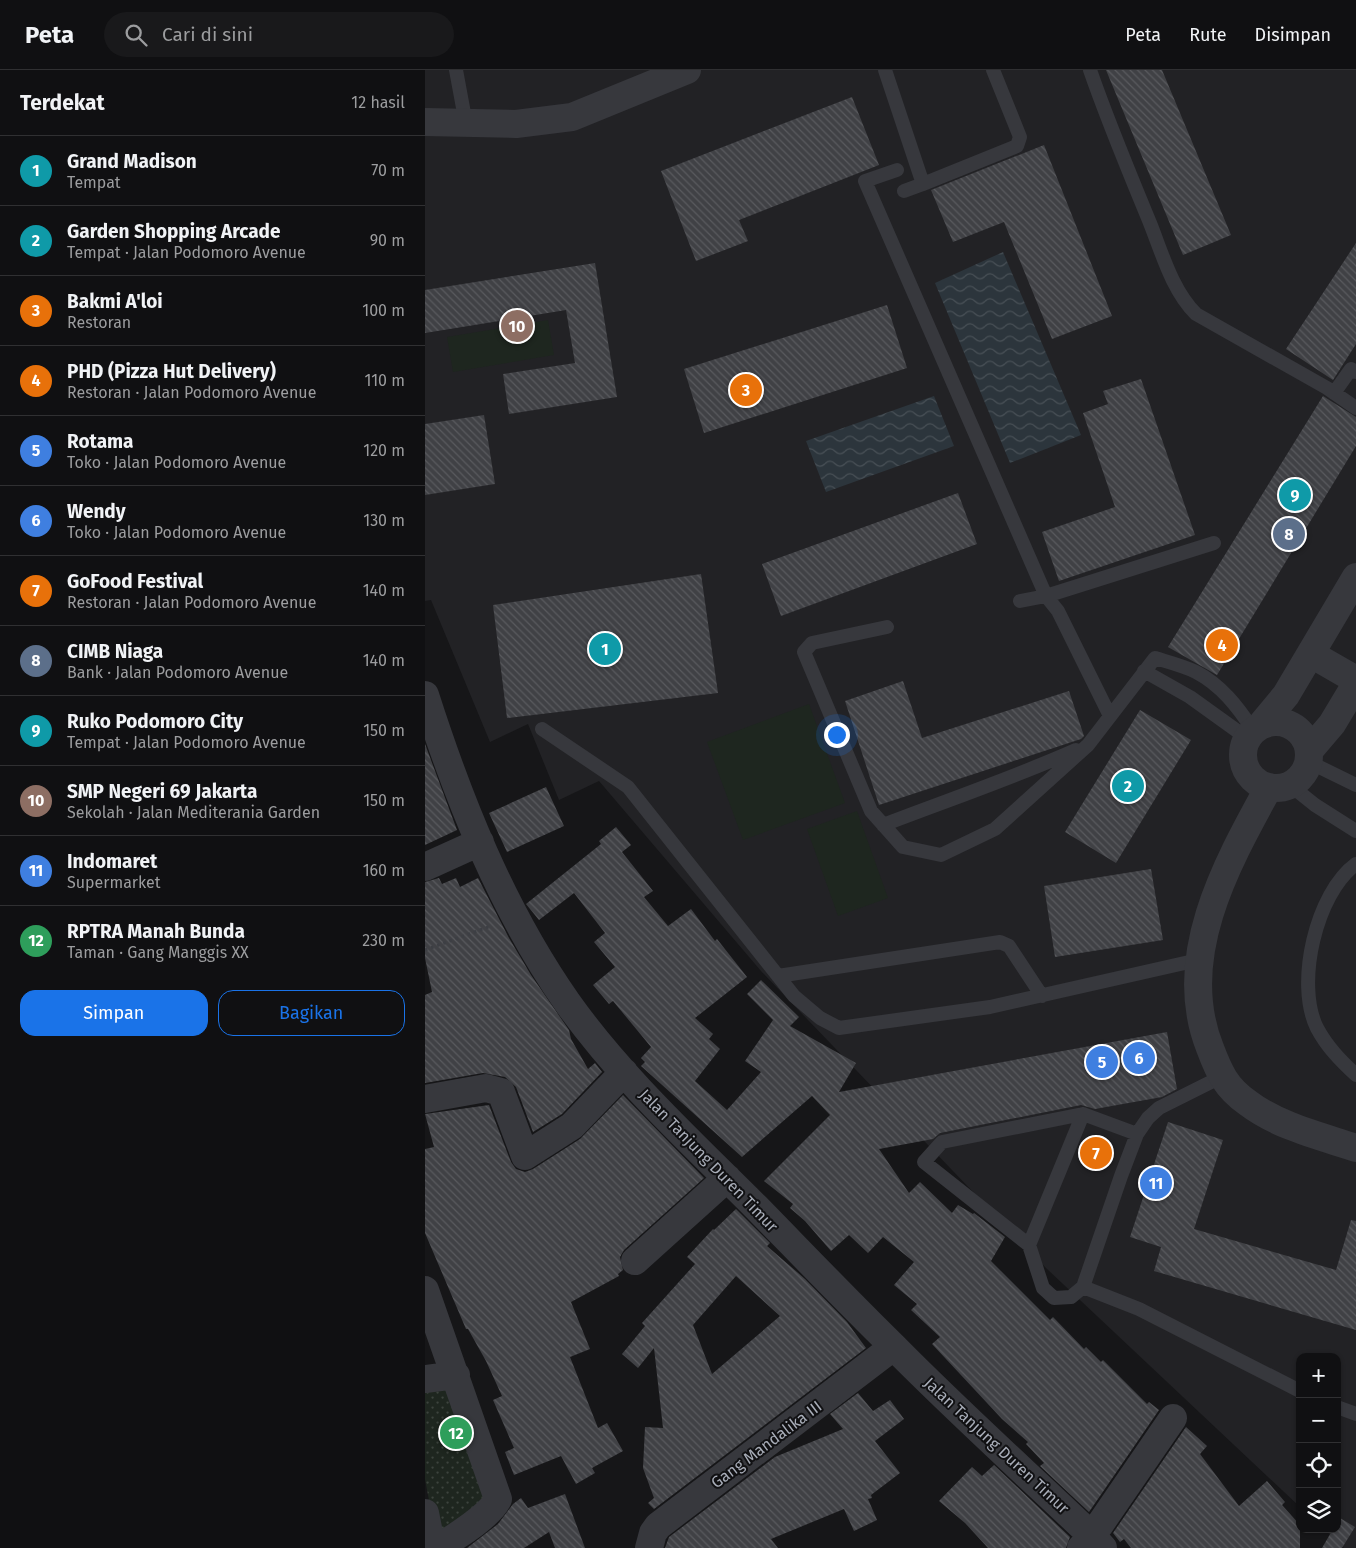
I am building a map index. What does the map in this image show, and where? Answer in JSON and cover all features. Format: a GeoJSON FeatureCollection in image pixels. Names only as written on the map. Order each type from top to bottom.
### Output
{"type":"FeatureCollection","features":[{"type":"Feature","properties":{"kind":"street"},"geometry":{"type":"LineString","coordinates":[[425,122],[516,124],[572,117],[687,70]]}},
{"type":"Feature","properties":{"kind":"street"},"geometry":{"type":"LineString","coordinates":[[1279,786],[1251,777],[1245,768],[1243,748],[1254,731],[1286,695],[1356,577]]}},
{"type":"Feature","properties":{"kind":"street"},"geometry":{"type":"LineString","coordinates":[[1311,654],[1356,680]]}},
{"type":"Feature","properties":{"kind":"street"},"geometry":{"type":"LineString","coordinates":[[1356,684],[1332,724],[1309,756],[1299,779],[1279,786],[1238,844],[1211,911],[1198,960],[1197,1000],[1206,1038],[1221,1077],[1248,1103],[1288,1125],[1356,1148]]}},
{"type":"Feature","properties":{"kind":"street","name":"Jalan Tanjung Duren Timur"},"geometry":{"type":"LineString","coordinates":[[425,694],[433,747],[516,918],[568,1003],[624,1072],[893,1347],[1092,1544]]}},
{"type":"Feature","properties":{"kind":"street"},"geometry":{"type":"LineString","coordinates":[[1254,731],[1283,722],[1293,726],[1304,737],[1309,756]]}},
{"type":"Feature","properties":{"kind":"street"},"geometry":{"type":"LineString","coordinates":[[425,867],[480,842]]}},
{"type":"Feature","properties":{"kind":"street"},"geometry":{"type":"LineString","coordinates":[[425,1099],[487,1088],[501,1092],[525,1156],[572,1126],[624,1072]]}},
{"type":"Feature","properties":{"kind":"street"},"geometry":{"type":"LineString","coordinates":[[635,1261],[727,1178]]}},
{"type":"Feature","properties":{"kind":"street"},"geometry":{"type":"LineString","coordinates":[[425,1290],[498,1498],[495,1506],[438,1548]]}},
{"type":"Feature","properties":{"kind":"street","name":"Gang Mandalika III"},"geometry":{"type":"LineString","coordinates":[[649,1548],[653,1533],[658,1526],[893,1347]]}},
{"type":"Feature","properties":{"kind":"street"},"geometry":{"type":"LineString","coordinates":[[425,1380],[456,1375]]}},
{"type":"Feature","properties":{"kind":"street"},"geometry":{"type":"LineString","coordinates":[[1092,1544],[1173,1418]]}},
{"type":"Feature","properties":{"kind":"street"},"geometry":{"type":"LineString","coordinates":[[425,1513],[432,1548]]}},
{"type":"Feature","properties":{"kind":"lane"},"geometry":{"type":"LineString","coordinates":[[456,70],[466,124]]}},
{"type":"Feature","properties":{"kind":"lane"},"geometry":{"type":"LineString","coordinates":[[885,70],[923,184]]}},
{"type":"Feature","properties":{"kind":"lane"},"geometry":{"type":"LineString","coordinates":[[903,191],[1017,146],[1020,142],[1020,136],[993,70]]}},
{"type":"Feature","properties":{"kind":"lane"},"geometry":{"type":"LineString","coordinates":[[1090,70],[1112,132],[1186,304],[1196,314],[1334,393],[1356,408]]}},
{"type":"Feature","properties":{"kind":"lane"},"geometry":{"type":"LineString","coordinates":[[897,170],[865,181],[1046,596],[1058,611],[1110,716]]}},
{"type":"Feature","properties":{"kind":"lane"},"geometry":{"type":"LineString","coordinates":[[1334,393],[1351,369],[1356,372]]}},
{"type":"Feature","properties":{"kind":"lane"},"geometry":{"type":"LineString","coordinates":[[1020,601],[1046,596],[1214,543]]}},
{"type":"Feature","properties":{"kind":"lane"},"geometry":{"type":"LineString","coordinates":[[887,627],[812,642],[804,652],[871,811],[903,847],[941,855],[995,828],[1088,745],[1155,658],[1196,672],[1224,692],[1240,709],[1254,731]]}},
{"type":"Feature","properties":{"kind":"lane"},"geometry":{"type":"LineString","coordinates":[[1145,671],[1254,731]]}},
{"type":"Feature","properties":{"kind":"lane"},"geometry":{"type":"LineString","coordinates":[[542,729],[627,787],[794,996],[821,1018],[839,1028],[990,1007],[1198,960]]}},
{"type":"Feature","properties":{"kind":"lane"},"geometry":{"type":"LineString","coordinates":[[883,825],[951,798],[1021,775],[1088,745]]}},
{"type":"Feature","properties":{"kind":"lane"},"geometry":{"type":"LineString","coordinates":[[1309,756],[1356,785]]}},
{"type":"Feature","properties":{"kind":"lane"},"geometry":{"type":"LineString","coordinates":[[1279,786],[1315,805],[1356,831]]}},
{"type":"Feature","properties":{"kind":"lane"},"geometry":{"type":"LineString","coordinates":[[1356,864],[1346,871],[1334,888],[1316,930],[1309,966],[1309,996],[1316,1026],[1333,1054],[1356,1075]]}},
{"type":"Feature","properties":{"kind":"lane"},"geometry":{"type":"LineString","coordinates":[[779,976],[999,942],[1009,946],[1042,996]]}},
{"type":"Feature","properties":{"kind":"lane"},"geometry":{"type":"LineString","coordinates":[[1137,1134],[1083,1114],[942,1142],[924,1162],[1029,1245],[1043,1288],[1054,1298],[1071,1297],[1083,1287],[1137,1134],[1147,1118],[1159,1108],[1221,1077]]}},
{"type":"Feature","properties":{"kind":"lane"},"geometry":{"type":"LineString","coordinates":[[1029,1245],[1083,1114]]}},
{"type":"Feature","properties":{"kind":"lane"},"geometry":{"type":"LineString","coordinates":[[1083,1287],[1139,1309],[1296,1389]]}},
{"type":"Feature","properties":{"kind":"lane"},"geometry":{"type":"LineString","coordinates":[[1341,1408],[1356,1414]]}},
{"type":"Feature","properties":{"kind":"path"},"geometry":{"type":"LineString","coordinates":[[425,950],[516,918]]}},
{"type":"Feature","properties":{"kind":"shaded area"},"geometry":{"type":"Polygon","coordinates":[[[425,70],[1356,70],[1356,1548],[1344,1548],[1328,1533],[1341,1533],[1341,1353],[1296,1353],[1296,1503],[1046,1268],[761,971],[599,781],[559,800],[528,724],[490,742],[431,600],[425,601],[425,70]]]}},
{"type":"Feature","properties":{"kind":"shaded area"},"geometry":{"type":"Polygon","coordinates":[[[548,320],[554,355],[453,372],[447,337],[548,320]]]}},
{"type":"Feature","properties":{"kind":"shaded area"},"geometry":{"type":"Polygon","coordinates":[[[809,704],[845,803],[743,840],[707,742],[809,704]]]}},
{"type":"Feature","properties":{"kind":"shaded area"},"geometry":{"type":"Polygon","coordinates":[[[857,811],[888,898],[838,916],[807,829],[857,811]]]}},
{"type":"Feature","properties":{"kind":"shaded area"},"geometry":{"type":"Polygon","coordinates":[[[464,1378],[510,1492],[436,1537],[425,1479],[425,1387],[464,1378]]]}},
{"type":"Feature","properties":{"kind":"water"},"geometry":{"type":"Polygon","coordinates":[[[1003,252],[1081,435],[1010,463],[935,283],[1003,252]]]}},
{"type":"Feature","properties":{"kind":"water"},"geometry":{"type":"Polygon","coordinates":[[[934,396],[954,446],[826,492],[806,441],[934,396]]]}},
{"type":"Feature","properties":{"kind":"building"},"geometry":{"type":"Polygon","coordinates":[[[1106,70],[1162,70],[1231,235],[1183,255],[1106,70]]]}},
{"type":"Feature","properties":{"kind":"building"},"geometry":{"type":"Polygon","coordinates":[[[852,97],[879,165],[739,220],[748,241],[696,261],[661,171],[852,97]]]}},
{"type":"Feature","properties":{"kind":"building"},"geometry":{"type":"Polygon","coordinates":[[[1044,145],[1112,316],[1052,339],[1004,222],[953,242],[931,190],[1044,145]]]}},
{"type":"Feature","properties":{"kind":"building"},"geometry":{"type":"Polygon","coordinates":[[[1356,243],[1356,344],[1333,380],[1286,349],[1356,243]]]}},
{"type":"Feature","properties":{"kind":"building"},"geometry":{"type":"Polygon","coordinates":[[[595,263],[617,397],[509,414],[503,374],[575,363],[566,310],[425,333],[425,290],[595,263]]]}},
{"type":"Feature","properties":{"kind":"building"},"geometry":{"type":"Polygon","coordinates":[[[887,305],[907,368],[704,433],[684,369],[887,305]]]}},
{"type":"Feature","properties":{"kind":"building"},"geometry":{"type":"Polygon","coordinates":[[[1141,379],[1195,535],[1059,581],[1042,532],[1115,507],[1083,413],[1108,404],[1103,391],[1141,379]]]}},
{"type":"Feature","properties":{"kind":"building"},"geometry":{"type":"Polygon","coordinates":[[[1323,396],[1356,417],[1356,446],[1217,675],[1168,647],[1323,396]]]}},
{"type":"Feature","properties":{"kind":"building"},"geometry":{"type":"Polygon","coordinates":[[[484,415],[495,484],[425,495],[425,424],[484,415]]]}},
{"type":"Feature","properties":{"kind":"building"},"geometry":{"type":"Polygon","coordinates":[[[958,493],[977,544],[781,616],[762,564],[958,493]]]}},
{"type":"Feature","properties":{"kind":"building"},"geometry":{"type":"Polygon","coordinates":[[[701,574],[718,693],[507,718],[493,605],[701,574]]]}},
{"type":"Feature","properties":{"kind":"building"},"geometry":{"type":"Polygon","coordinates":[[[903,681],[922,738],[1069,691],[1084,736],[1081,739],[879,805],[845,701],[903,681]]]}},
{"type":"Feature","properties":{"kind":"building"},"geometry":{"type":"Polygon","coordinates":[[[1140,710],[1191,740],[1116,863],[1065,832],[1140,710]]]}},
{"type":"Feature","properties":{"kind":"building"},"geometry":{"type":"Polygon","coordinates":[[[425,744],[457,830],[425,845],[425,744]]]}},
{"type":"Feature","properties":{"kind":"building"},"geometry":{"type":"Polygon","coordinates":[[[546,787],[564,826],[507,852],[489,813],[546,787]]]}},
{"type":"Feature","properties":{"kind":"building"},"geometry":{"type":"Polygon","coordinates":[[[616,827],[631,845],[622,852],[653,891],[644,897],[668,926],[691,909],[715,941],[717,939],[747,977],[695,1018],[713,1034],[709,1039],[720,1049],[695,1081],[727,1110],[761,1072],[745,1061],[773,1020],[747,994],[761,980],[799,1017],[790,1026],[856,1063],[839,1092],[1167,1032],[1177,1089],[1162,1097],[1095,1109],[1081,1105],[940,1133],[933,1139],[879,1149],[909,1193],[920,1182],[952,1213],[958,1205],[974,1213],[1005,1237],[991,1261],[1050,1320],[1053,1317],[1084,1349],[1086,1347],[1101,1362],[1103,1360],[1147,1404],[1149,1402],[1159,1410],[1089,1512],[1040,1466],[1044,1463],[1026,1444],[1028,1442],[1002,1419],[932,1344],[940,1337],[911,1310],[917,1304],[894,1285],[914,1262],[883,1237],[868,1253],[849,1235],[831,1251],[805,1221],[790,1208],[793,1204],[764,1181],[830,1115],[812,1096],[742,1157],[641,1066],[645,1062],[641,1058],[651,1047],[613,1001],[609,1004],[593,985],[615,967],[594,942],[605,933],[574,893],[539,920],[526,904],[601,844],[599,841],[616,827]]]}},
{"type":"Feature","properties":{"kind":"building"},"geometry":{"type":"Polygon","coordinates":[[[1151,869],[1163,940],[1055,957],[1044,886],[1151,869]]]}},
{"type":"Feature","properties":{"kind":"building"},"geometry":{"type":"Polygon","coordinates":[[[439,878],[442,884],[456,878],[460,887],[478,878],[509,938],[531,975],[569,1030],[571,1039],[588,1069],[595,1063],[602,1072],[562,1114],[533,1132],[516,1087],[505,1077],[483,1073],[425,1083],[425,995],[432,992],[425,958],[425,882],[439,878]]]}},
{"type":"Feature","properties":{"kind":"building"},"geometry":{"type":"Polygon","coordinates":[[[623,1095],[704,1178],[624,1250],[620,1257],[623,1270],[618,1274],[619,1276],[571,1302],[590,1349],[570,1357],[598,1428],[607,1423],[623,1451],[592,1468],[595,1473],[576,1484],[561,1456],[514,1475],[505,1452],[514,1448],[493,1400],[502,1396],[486,1361],[468,1329],[466,1329],[425,1233],[425,1149],[434,1147],[425,1114],[489,1105],[511,1162],[516,1169],[525,1172],[533,1169],[580,1139],[623,1095]]]}},
{"type":"Feature","properties":{"kind":"building"},"geometry":{"type":"Polygon","coordinates":[[[1168,1122],[1223,1140],[1194,1229],[1336,1270],[1351,1220],[1356,1221],[1356,1330],[1154,1271],[1161,1247],[1130,1237],[1168,1122]]]}},
{"type":"Feature","properties":{"kind":"building"},"geometry":{"type":"Polygon","coordinates":[[[736,1209],[770,1243],[767,1246],[805,1279],[847,1322],[866,1348],[654,1509],[648,1503],[654,1498],[643,1468],[645,1427],[663,1428],[654,1348],[638,1368],[622,1354],[645,1326],[642,1323],[695,1264],[687,1257],[736,1209]],[[736,1276],[693,1325],[712,1374],[780,1316],[736,1276]]]}},
{"type":"Feature","properties":{"kind":"building"},"geometry":{"type":"Polygon","coordinates":[[[858,1393],[873,1411],[890,1400],[904,1419],[875,1441],[900,1473],[871,1495],[872,1498],[868,1499],[877,1520],[854,1531],[844,1509],[771,1539],[778,1548],[665,1548],[669,1537],[775,1457],[843,1429],[830,1414],[858,1393]]]}},
{"type":"Feature","properties":{"kind":"building"},"geometry":{"type":"Polygon","coordinates":[[[1186,1427],[1207,1446],[1200,1454],[1239,1506],[1267,1481],[1285,1502],[1282,1505],[1296,1521],[1296,1533],[1300,1533],[1300,1548],[1131,1548],[1124,1539],[1120,1542],[1113,1533],[1186,1427]]]}},
{"type":"Feature","properties":{"kind":"building"},"geometry":{"type":"Polygon","coordinates":[[[994,1465],[1070,1537],[1066,1548],[988,1548],[965,1523],[939,1501],[972,1467],[982,1476],[994,1465]]]}},
{"type":"Feature","properties":{"kind":"building"},"geometry":{"type":"Polygon","coordinates":[[[565,1494],[585,1548],[555,1548],[549,1532],[524,1548],[467,1548],[498,1524],[513,1504],[521,1498],[528,1508],[565,1494]]]}},
{"type":"Feature","properties":{"kind":"building"},"geometry":{"type":"Polygon","coordinates":[[[1341,1519],[1355,1527],[1342,1548],[1322,1548],[1331,1533],[1341,1533],[1341,1519]]]}},
{"type":"Feature","properties":{"kind":"place","name":"SMP Negeri 69 Jakarta"},"geometry":{"type":"Point","coordinates":[517,326]}},
{"type":"Feature","properties":{"kind":"place","name":"Bakmi A'loi"},"geometry":{"type":"Point","coordinates":[746,390]}},
{"type":"Feature","properties":{"kind":"place","name":"Ruko Podomoro City"},"geometry":{"type":"Point","coordinates":[1295,495]}},
{"type":"Feature","properties":{"kind":"place","name":"CIMB Niaga"},"geometry":{"type":"Point","coordinates":[1289,534]}},
{"type":"Feature","properties":{"kind":"place","name":"PHD (Pizza Hut Delivery)"},"geometry":{"type":"Point","coordinates":[1222,645]}},
{"type":"Feature","properties":{"kind":"place","name":"Grand Madison"},"geometry":{"type":"Point","coordinates":[605,649]}},
{"type":"Feature","properties":{"kind":"place","name":"Garden Shopping Arcade"},"geometry":{"type":"Point","coordinates":[1128,786]}},
{"type":"Feature","properties":{"kind":"place","name":"Wendy"},"geometry":{"type":"Point","coordinates":[1139,1058]}},
{"type":"Feature","properties":{"kind":"place","name":"Rotama"},"geometry":{"type":"Point","coordinates":[1102,1062]}},
{"type":"Feature","properties":{"kind":"place","name":"GoFood Festival"},"geometry":{"type":"Point","coordinates":[1096,1153]}},
{"type":"Feature","properties":{"kind":"place","name":"Indomaret"},"geometry":{"type":"Point","coordinates":[1156,1183]}},
{"type":"Feature","properties":{"kind":"place","name":"RPTRA Manah Bunda"},"geometry":{"type":"Point","coordinates":[456,1433]}}]}
